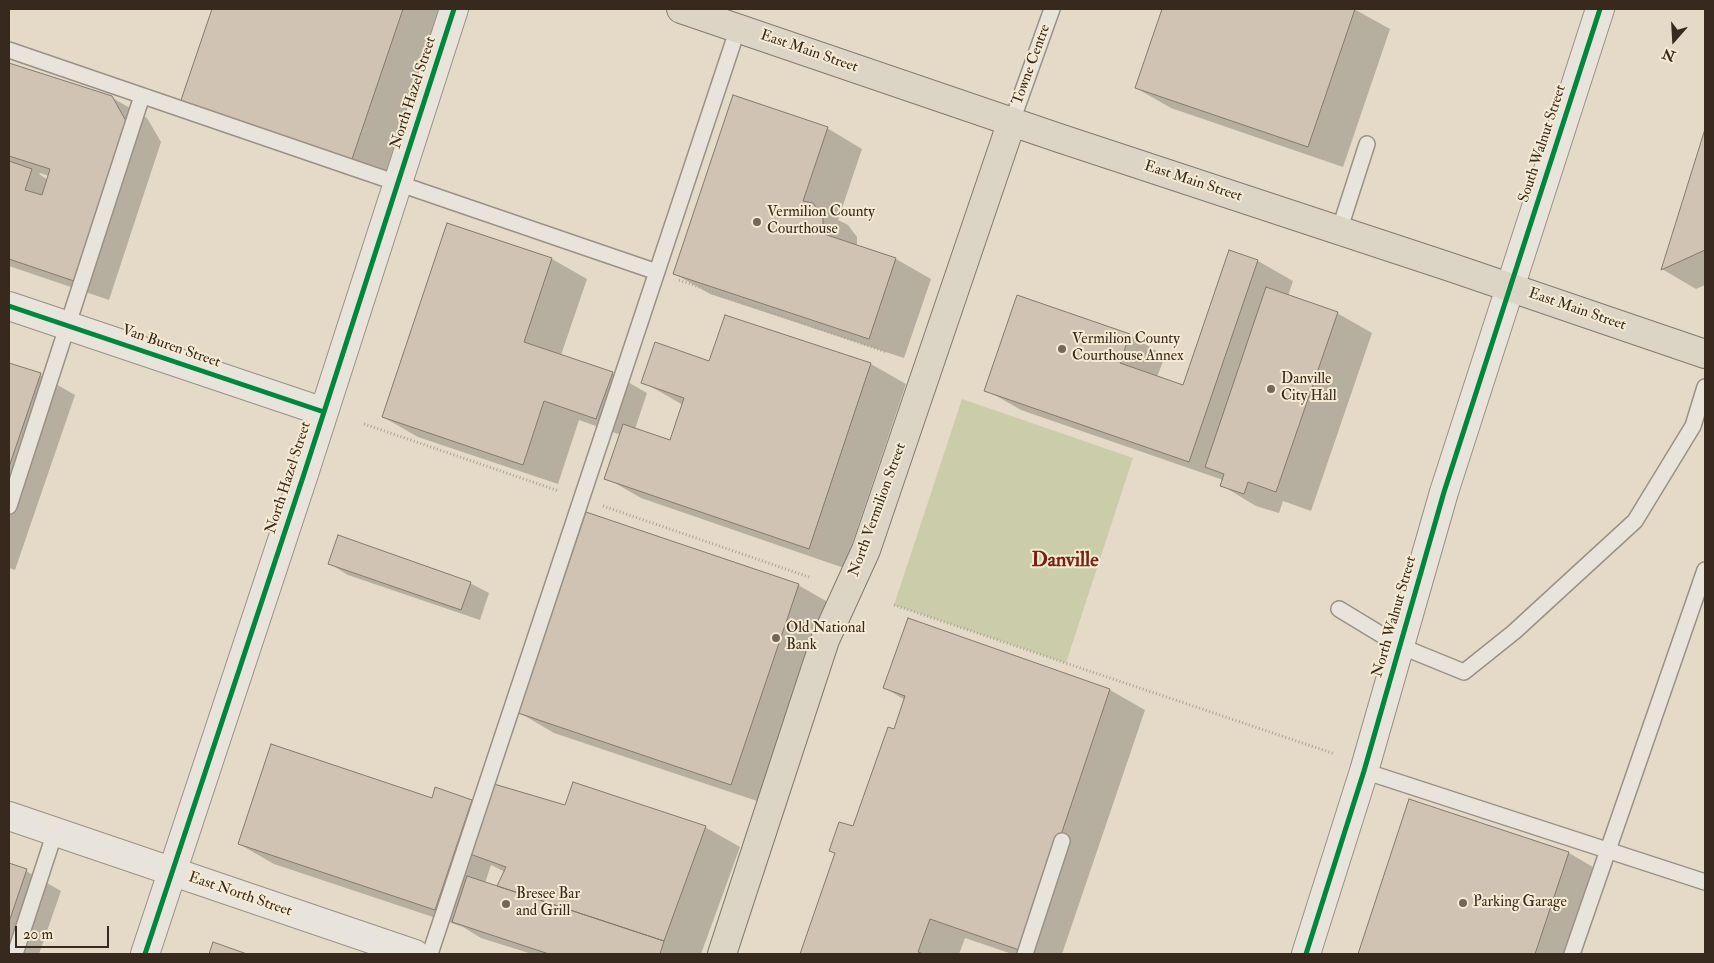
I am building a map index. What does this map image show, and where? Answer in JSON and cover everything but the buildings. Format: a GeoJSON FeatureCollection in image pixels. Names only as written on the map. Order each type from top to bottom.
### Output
{"type":"FeatureCollection","features":[{"type":"Feature","properties":{"kind":"main road","name":"East Main Street"},"geometry":{"type":"LineString","coordinates":[[681,9],[1059,138],[1510,287],[1705,354]]}},
{"type":"Feature","properties":{"kind":"main road","name":"North Vermilion Street"},"geometry":{"type":"LineString","coordinates":[[722,954],[825,640],[866,550],[1012,121]]}},
{"type":"Feature","properties":{"kind":"street","name":"North Hazel Street"},"geometry":{"type":"LineString","coordinates":[[145,954],[324,412],[454,9]]}},
{"type":"Feature","properties":{"kind":"street","name":"South Walnut Street"},"geometry":{"type":"LineString","coordinates":[[1510,287],[1600,9]]}},
{"type":"Feature","properties":{"kind":"street","name":"North Walnut Street"},"geometry":{"type":"LineString","coordinates":[[1306,954],[1364,771],[1444,492],[1510,287]]}},
{"type":"Feature","properties":{"kind":"street","name":"Van Buren Street"},"geometry":{"type":"LineString","coordinates":[[9,306],[324,412]]}},
{"type":"Feature","properties":{"kind":"street","name":"East North Street"},"geometry":{"type":"LineString","coordinates":[[9,816],[415,954]]}},
{"type":"Feature","properties":{"kind":"lane","name":"Towne Centre"},"geometry":{"type":"LineString","coordinates":[[1012,121],[1052,9]]}},
{"type":"Feature","properties":{"kind":"lane"},"geometry":{"type":"LineString","coordinates":[[430,954],[738,28]]}},
{"type":"Feature","properties":{"kind":"lane"},"geometry":{"type":"LineString","coordinates":[[9,50],[657,272]]}},
{"type":"Feature","properties":{"kind":"lane"},"geometry":{"type":"LineString","coordinates":[[9,506],[142,96]]}},
{"type":"Feature","properties":{"kind":"lane"},"geometry":{"type":"LineString","coordinates":[[1339,231],[1367,144]]}},
{"type":"Feature","properties":{"kind":"lane"},"geometry":{"type":"LineString","coordinates":[[1339,609],[1400,646],[1464,672],[1514,632],[1635,521],[1693,426],[1705,387]]}},
{"type":"Feature","properties":{"kind":"lane"},"geometry":{"type":"LineString","coordinates":[[1572,954],[1705,570]]}},
{"type":"Feature","properties":{"kind":"lane"},"geometry":{"type":"LineString","coordinates":[[1364,771],[1705,882]]}},
{"type":"Feature","properties":{"kind":"lane"},"geometry":{"type":"LineString","coordinates":[[14,954],[55,832]]}},
{"type":"Feature","properties":{"kind":"lane"},"geometry":{"type":"LineString","coordinates":[[1025,954],[1062,841]]}},
{"type":"Feature","properties":{"kind":"path"},"geometry":{"type":"LineString","coordinates":[[657,272],[886,352]]}},
{"type":"Feature","properties":{"kind":"path"},"geometry":{"type":"LineString","coordinates":[[894,605],[1335,754]]}},
{"type":"Feature","properties":{"kind":"green space"},"geometry":{"type":"Polygon","coordinates":[[[962,399],[1133,458],[1066,663],[894,605],[962,399]]]}},
{"type":"Feature","properties":{"kind":"cycle path"},"geometry":{"type":"LineString","coordinates":[[145,954],[304,474],[454,9]]}},
{"type":"Feature","properties":{"kind":"cycle path"},"geometry":{"type":"LineString","coordinates":[[1306,954],[1364,771],[1444,492],[1600,9]]}},
{"type":"Feature","properties":{"kind":"cycle path"},"geometry":{"type":"LineString","coordinates":[[9,306],[324,412]]}},
{"type":"Feature","properties":{"kind":"place","name":"Vermilion County Courthouse"},"geometry":{"type":"Point","coordinates":[757,222]}},
{"type":"Feature","properties":{"kind":"place","name":"Vermilion County Courthouse Annex"},"geometry":{"type":"Point","coordinates":[1062,349]}},
{"type":"Feature","properties":{"kind":"place","name":"Danville City Hall"},"geometry":{"type":"Point","coordinates":[1271,389]}},
{"type":"Feature","properties":{"kind":"place","name":"Old National Bank"},"geometry":{"type":"Point","coordinates":[776,638]}},
{"type":"Feature","properties":{"kind":"place","name":"Parking Garage"},"geometry":{"type":"Point","coordinates":[1463,903]}},
{"type":"Feature","properties":{"kind":"place","name":"Bresee Bar and Grill"},"geometry":{"type":"Point","coordinates":[506,904]}},
{"type":"Feature","properties":{"kind":"district","name":"Danville"},"geometry":{"type":"Point","coordinates":[1065,562]}}]}
